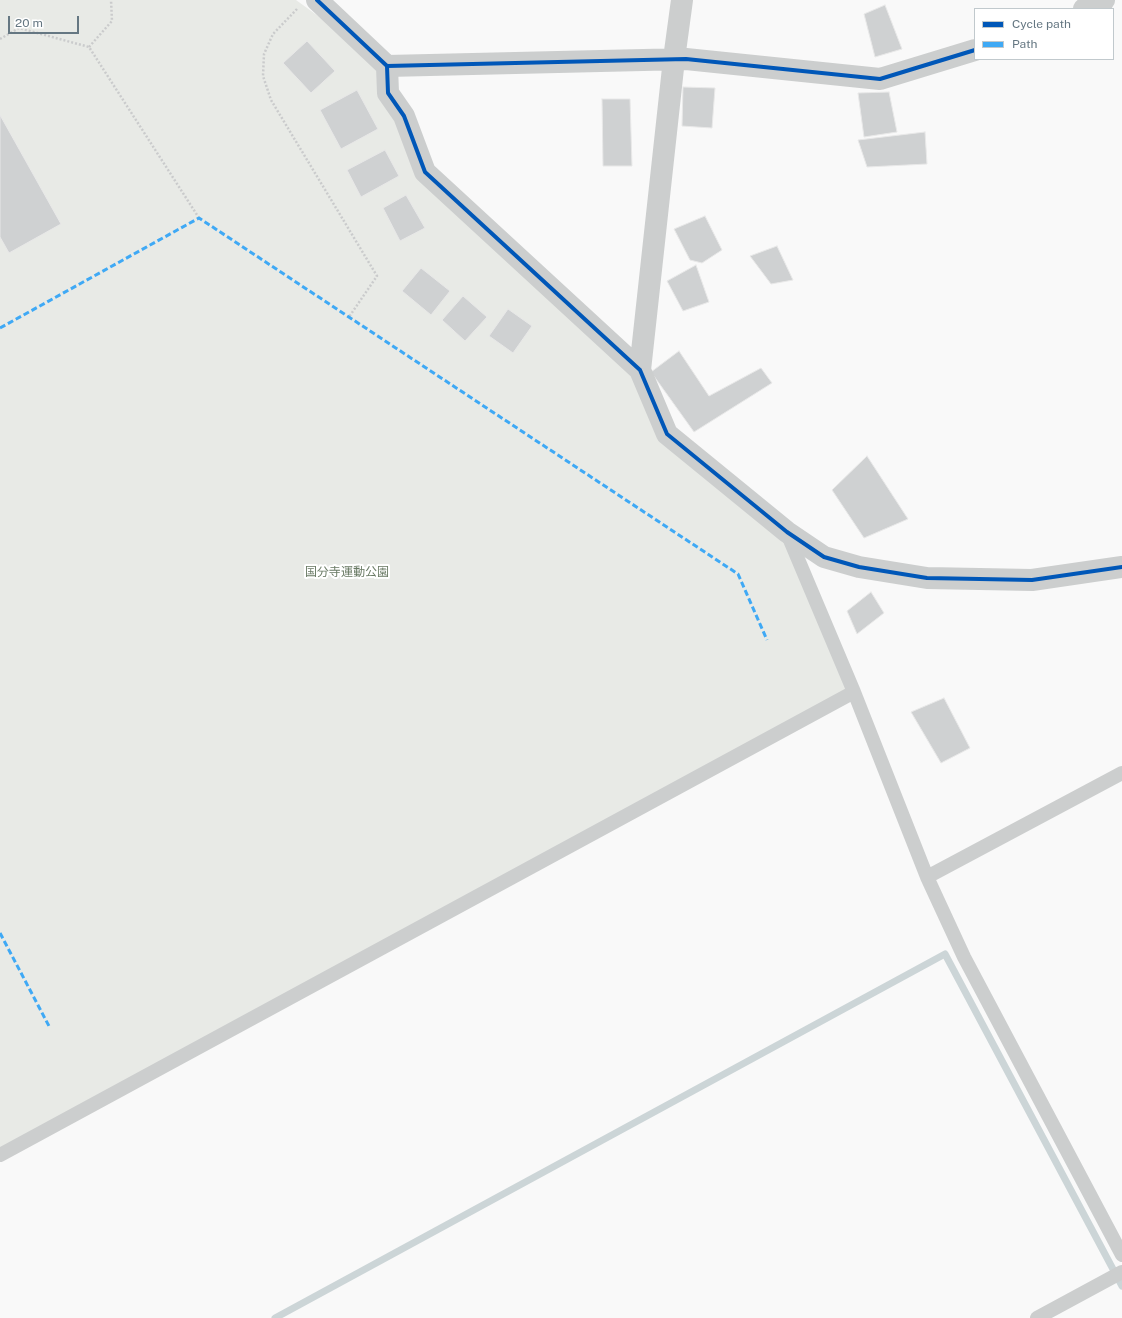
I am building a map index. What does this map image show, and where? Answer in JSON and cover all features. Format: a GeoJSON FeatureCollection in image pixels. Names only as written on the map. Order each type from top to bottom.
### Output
{"type":"FeatureCollection","features":[{"type":"Feature","properties":{"kind":"street"},"geometry":{"type":"LineString","coordinates":[[640,370],[674,59],[682,0]]}},
{"type":"Feature","properties":{"kind":"street"},"geometry":{"type":"LineString","coordinates":[[1086,8],[1104,0]]}},
{"type":"Feature","properties":{"kind":"street"},"geometry":{"type":"LineString","coordinates":[[309,2],[387,66],[686,59],[880,79],[974,50]]}},
{"type":"Feature","properties":{"kind":"street"},"geometry":{"type":"LineString","coordinates":[[387,66],[388,93],[404,116],[425,172],[640,370],[667,434],[787,532],[824,557],[859,567],[927,578],[1032,580],[1122,567]]}},
{"type":"Feature","properties":{"kind":"lane"},"geometry":{"type":"LineString","coordinates":[[787,532],[854,692],[927,877],[964,957],[1122,1255]]}},
{"type":"Feature","properties":{"kind":"lane"},"geometry":{"type":"LineString","coordinates":[[0,1155],[854,692]]}},
{"type":"Feature","properties":{"kind":"lane"},"geometry":{"type":"LineString","coordinates":[[927,877],[1122,773]]}},
{"type":"Feature","properties":{"kind":"lane"},"geometry":{"type":"LineString","coordinates":[[1037,1318],[1122,1272]]}},
{"type":"Feature","properties":{"kind":"path"},"geometry":{"type":"LineString","coordinates":[[89,47],[112,21],[111,0]]}},
{"type":"Feature","properties":{"kind":"path"},"geometry":{"type":"LineString","coordinates":[[309,2],[273,34],[264,54],[263,76],[271,100],[377,276],[349,317]]}},
{"type":"Feature","properties":{"kind":"path"},"geometry":{"type":"LineString","coordinates":[[0,39],[19,28],[89,47],[199,218]]}},
{"type":"Feature","properties":{"kind":"green space","name":"国分寺運動公園"},"geometry":{"type":"Polygon","coordinates":[[[0,0],[296,0],[387,66],[425,172],[640,370],[667,434],[787,532],[854,692],[0,1155],[0,0]]]}},
{"type":"Feature","properties":{"kind":"building"},"geometry":{"type":"Polygon","coordinates":[[[885,5],[902,49],[875,57],[864,14],[885,5]]]}},
{"type":"Feature","properties":{"kind":"building"},"geometry":{"type":"Polygon","coordinates":[[[307,41],[335,71],[311,93],[283,63],[307,41]]]}},
{"type":"Feature","properties":{"kind":"building"},"geometry":{"type":"Polygon","coordinates":[[[683,87],[715,88],[712,128],[682,126],[683,87]]]}},
{"type":"Feature","properties":{"kind":"building"},"geometry":{"type":"Polygon","coordinates":[[[357,90],[378,129],[341,149],[320,110],[357,90]]]}},
{"type":"Feature","properties":{"kind":"building"},"geometry":{"type":"Polygon","coordinates":[[[889,92],[897,132],[864,137],[858,93],[889,92]]]}},
{"type":"Feature","properties":{"kind":"building"},"geometry":{"type":"Polygon","coordinates":[[[602,99],[630,99],[632,166],[603,166],[602,99]]]}},
{"type":"Feature","properties":{"kind":"building"},"geometry":{"type":"Polygon","coordinates":[[[0,115],[61,224],[9,253],[0,237],[0,115]]]}},
{"type":"Feature","properties":{"kind":"building"},"geometry":{"type":"Polygon","coordinates":[[[925,132],[927,164],[867,167],[858,140],[925,132]]]}},
{"type":"Feature","properties":{"kind":"building"},"geometry":{"type":"Polygon","coordinates":[[[385,150],[399,176],[361,197],[347,170],[385,150]]]}},
{"type":"Feature","properties":{"kind":"building"},"geometry":{"type":"Polygon","coordinates":[[[406,195],[425,228],[400,241],[383,208],[406,195]]]}},
{"type":"Feature","properties":{"kind":"building"},"geometry":{"type":"Polygon","coordinates":[[[705,216],[722,250],[702,263],[690,260],[674,229],[705,216]]]}},
{"type":"Feature","properties":{"kind":"building"},"geometry":{"type":"Polygon","coordinates":[[[777,246],[793,280],[771,284],[750,256],[777,246]]]}},
{"type":"Feature","properties":{"kind":"building"},"geometry":{"type":"Polygon","coordinates":[[[696,265],[709,302],[683,311],[667,281],[696,265]]]}},
{"type":"Feature","properties":{"kind":"building"},"geometry":{"type":"Polygon","coordinates":[[[421,268],[450,291],[431,315],[402,291],[421,268]]]}},
{"type":"Feature","properties":{"kind":"building"},"geometry":{"type":"Polygon","coordinates":[[[463,296],[487,317],[465,341],[442,320],[463,296]]]}},
{"type":"Feature","properties":{"kind":"building"},"geometry":{"type":"Polygon","coordinates":[[[508,309],[532,326],[513,353],[489,336],[508,309]]]}},
{"type":"Feature","properties":{"kind":"building"},"geometry":{"type":"Polygon","coordinates":[[[679,351],[709,396],[761,368],[772,383],[694,432],[651,372],[679,351]]]}},
{"type":"Feature","properties":{"kind":"building"},"geometry":{"type":"Polygon","coordinates":[[[867,456],[908,519],[864,538],[832,490],[867,456]]]}},
{"type":"Feature","properties":{"kind":"building"},"geometry":{"type":"Polygon","coordinates":[[[871,592],[884,613],[857,634],[847,611],[871,592]]]}},
{"type":"Feature","properties":{"kind":"building"},"geometry":{"type":"Polygon","coordinates":[[[944,698],[970,748],[941,763],[911,712],[944,698]]]}},
{"type":"Feature","properties":{"kind":"waterway"},"geometry":{"type":"LineString","coordinates":[[275,1318],[945,954],[1122,1286]]}},
{"type":"Feature","properties":{"kind":"marked path"},"geometry":{"type":"LineString","coordinates":[[0,328],[199,218],[738,574],[767,640]]}},
{"type":"Feature","properties":{"kind":"marked path"},"geometry":{"type":"LineString","coordinates":[[0,933],[50,1028]]}},
{"type":"Feature","properties":{"kind":"cycle path"},"geometry":{"type":"LineString","coordinates":[[317,0],[387,66],[388,93],[404,116],[425,172],[640,370],[667,434],[787,532],[824,557],[859,567],[927,578],[1032,580],[1122,567]]}},
{"type":"Feature","properties":{"kind":"cycle path"},"geometry":{"type":"LineString","coordinates":[[387,66],[686,59],[880,79],[974,50]]}}]}
